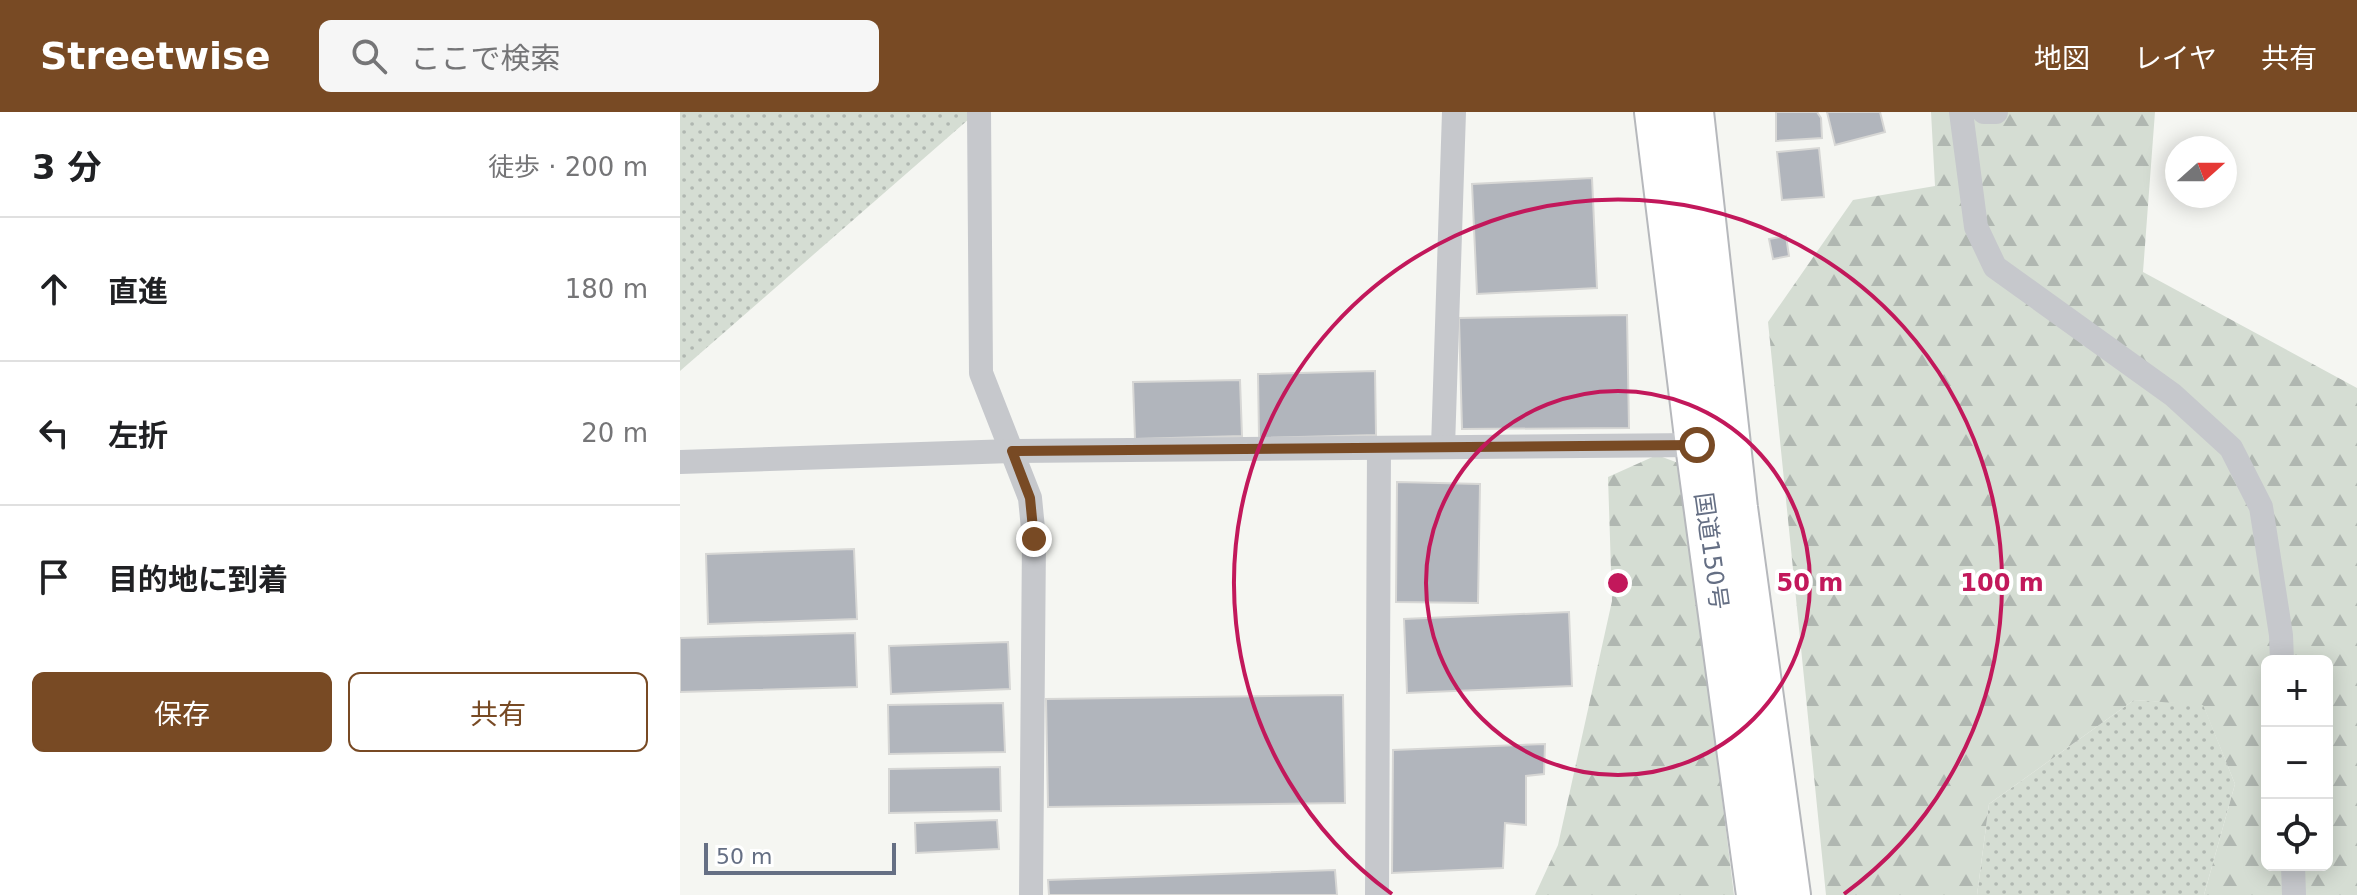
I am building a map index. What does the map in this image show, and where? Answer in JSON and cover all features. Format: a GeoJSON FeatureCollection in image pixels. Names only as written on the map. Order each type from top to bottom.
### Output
{"type":"FeatureCollection","features":[{"type":"Feature","properties":{"kind":"highway","name":"国道150号"},"geometry":{"type":"LineString","coordinates":[[1656,112],[1758,895]]}},
{"type":"Feature","properties":{"kind":"highway","name":"国道150号"},"geometry":{"type":"LineString","coordinates":[[1692,112],[1736,508],[1789,895]]}},
{"type":"Feature","properties":{"kind":"street"},"geometry":{"type":"LineString","coordinates":[[979,112],[981,373],[1030,498],[1034,539],[1031,895]]}},
{"type":"Feature","properties":{"kind":"street"},"geometry":{"type":"LineString","coordinates":[[1443,447],[1454,112]]}},
{"type":"Feature","properties":{"kind":"street"},"geometry":{"type":"LineString","coordinates":[[1961,112],[1976,227],[1995,267],[2173,395],[2231,448],[2261,507],[2282,655]]}},
{"type":"Feature","properties":{"kind":"street"},"geometry":{"type":"LineString","coordinates":[[1984,112],[1996,112]]}},
{"type":"Feature","properties":{"kind":"street"},"geometry":{"type":"LineString","coordinates":[[680,462],[1012,451],[1697,445]]}},
{"type":"Feature","properties":{"kind":"street"},"geometry":{"type":"LineString","coordinates":[[1377,895],[1379,448]]}},
{"type":"Feature","properties":{"kind":"street"},"geometry":{"type":"LineString","coordinates":[[2293,871],[2294,895]]}},
{"type":"Feature","properties":{"kind":"green space"},"geometry":{"type":"Polygon","coordinates":[[[680,112],[977,112],[680,371],[680,112]]]}},
{"type":"Feature","properties":{"kind":"green space"},"geometry":{"type":"Polygon","coordinates":[[[1931,112],[2155,112],[2143,272],[2357,388],[2357,895],[2204,895],[2235,784],[2203,705],[2134,700],[1989,804],[1977,895],[1826,895],[1768,322],[1853,200],[1935,186],[1931,112]]]}},
{"type":"Feature","properties":{"kind":"green space"},"geometry":{"type":"Polygon","coordinates":[[[1657,455],[1681,464],[1734,895],[1535,895],[1558,845],[1612,601],[1608,477],[1657,455]]]}},
{"type":"Feature","properties":{"kind":"green space"},"geometry":{"type":"Polygon","coordinates":[[[2134,700],[2203,704],[2235,784],[2204,895],[1977,895],[1989,804],[2134,700]]]}},
{"type":"Feature","properties":{"kind":"building"},"geometry":{"type":"Polygon","coordinates":[[[1776,112],[1817,112],[1821,118],[1822,138],[1776,141],[1776,112]]]}},
{"type":"Feature","properties":{"kind":"building"},"geometry":{"type":"Polygon","coordinates":[[[1827,112],[1880,112],[1885,132],[1835,145],[1827,112]]]}},
{"type":"Feature","properties":{"kind":"building"},"geometry":{"type":"Polygon","coordinates":[[[1819,148],[1824,197],[1782,200],[1777,152],[1819,148]]]}},
{"type":"Feature","properties":{"kind":"building"},"geometry":{"type":"Polygon","coordinates":[[[1592,178],[1597,288],[1477,294],[1472,184],[1592,178]]]}},
{"type":"Feature","properties":{"kind":"building"},"geometry":{"type":"Polygon","coordinates":[[[1786,236],[1789,256],[1773,259],[1769,239],[1786,236]]]}},
{"type":"Feature","properties":{"kind":"building"},"geometry":{"type":"Polygon","coordinates":[[[1627,315],[1629,428],[1462,429],[1459,318],[1627,315]]]}},
{"type":"Feature","properties":{"kind":"building"},"geometry":{"type":"Polygon","coordinates":[[[1375,371],[1376,435],[1259,438],[1258,374],[1375,371]]]}},
{"type":"Feature","properties":{"kind":"building"},"geometry":{"type":"Polygon","coordinates":[[[1240,380],[1242,436],[1135,439],[1133,382],[1240,380]]]}},
{"type":"Feature","properties":{"kind":"building"},"geometry":{"type":"Polygon","coordinates":[[[1397,482],[1480,484],[1478,603],[1396,602],[1397,482]]]}},
{"type":"Feature","properties":{"kind":"building"},"geometry":{"type":"Polygon","coordinates":[[[854,549],[857,619],[708,624],[706,554],[854,549]]]}},
{"type":"Feature","properties":{"kind":"building"},"geometry":{"type":"Polygon","coordinates":[[[1569,612],[1572,686],[1407,693],[1404,619],[1569,612]]]}},
{"type":"Feature","properties":{"kind":"building"},"geometry":{"type":"Polygon","coordinates":[[[855,633],[857,687],[680,692],[680,638],[855,633]]]}},
{"type":"Feature","properties":{"kind":"building"},"geometry":{"type":"Polygon","coordinates":[[[1008,642],[1010,689],[891,694],[889,646],[1008,642]]]}},
{"type":"Feature","properties":{"kind":"building"},"geometry":{"type":"Polygon","coordinates":[[[1343,695],[1345,803],[1048,807],[1046,699],[1343,695]]]}},
{"type":"Feature","properties":{"kind":"building"},"geometry":{"type":"Polygon","coordinates":[[[1003,703],[1005,752],[889,754],[888,705],[1003,703]]]}},
{"type":"Feature","properties":{"kind":"building"},"geometry":{"type":"Polygon","coordinates":[[[1545,744],[1544,774],[1526,776],[1526,825],[1505,823],[1503,868],[1392,873],[1393,750],[1545,744]]]}},
{"type":"Feature","properties":{"kind":"building"},"geometry":{"type":"Polygon","coordinates":[[[1000,767],[1001,811],[889,813],[889,769],[1000,767]]]}},
{"type":"Feature","properties":{"kind":"building"},"geometry":{"type":"Polygon","coordinates":[[[997,820],[999,849],[916,853],[915,823],[997,820]]]}},
{"type":"Feature","properties":{"kind":"building"},"geometry":{"type":"Polygon","coordinates":[[[1335,870],[1337,895],[1049,895],[1048,880],[1335,870]]]}},
{"type":"Feature","properties":{"kind":"route"},"geometry":{"type":"LineString","coordinates":[[1034,539],[1030,498],[1012,451],[1697,445]]}}]}
